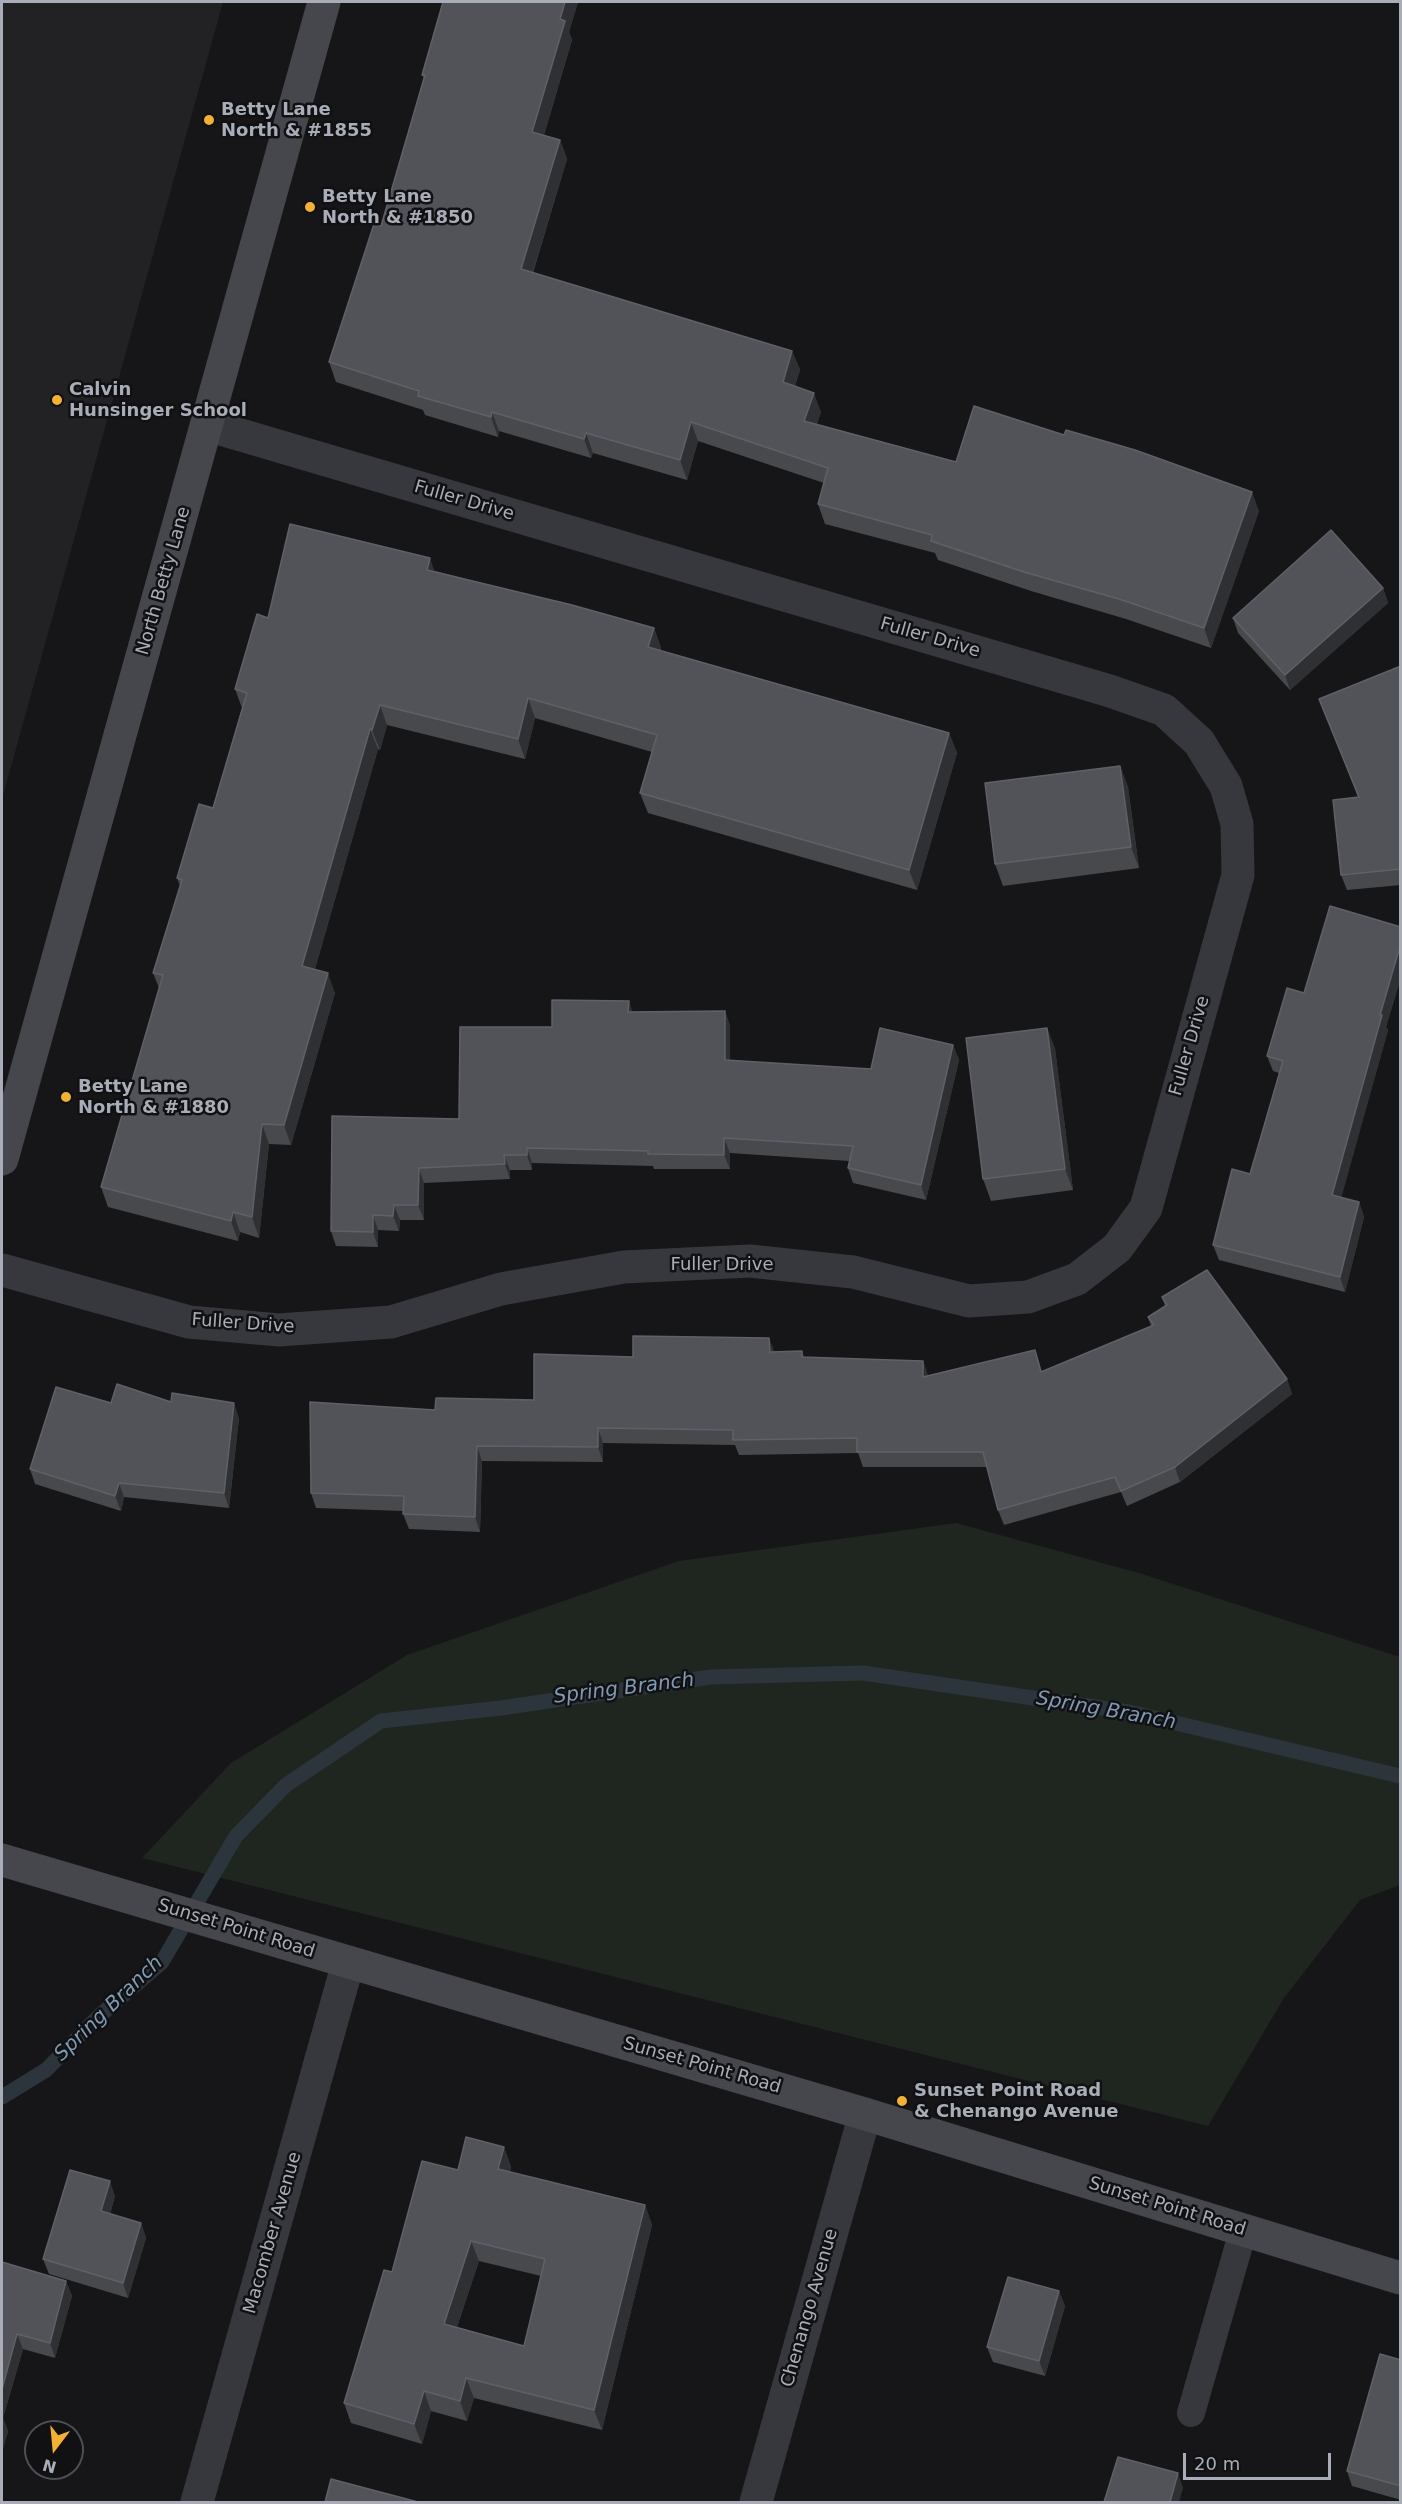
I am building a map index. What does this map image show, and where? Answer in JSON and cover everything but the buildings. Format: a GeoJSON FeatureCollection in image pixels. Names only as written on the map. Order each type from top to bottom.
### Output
{"type":"FeatureCollection","features":[{"type":"Feature","properties":{"kind":"main road","name":"North Betty Lane"},"geometry":{"type":"LineString","coordinates":[[2,1159],[324,2]]}},
{"type":"Feature","properties":{"kind":"main road","name":"Sunset Point Road"},"geometry":{"type":"LineString","coordinates":[[2,1860],[865,2114],[1401,2278]]}},
{"type":"Feature","properties":{"kind":"street","name":"Fuller Drive"},"geometry":{"type":"LineString","coordinates":[[2,1270],[189,1322],[279,1330],[391,1322],[501,1289],[624,1267],[750,1261],[853,1272],[969,1301],[1028,1297],[1077,1279],[1117,1248],[1146,1208],[1238,875],[1237,824],[1226,786],[1199,742],[1164,710],[1099,687],[207,425]]}},
{"type":"Feature","properties":{"kind":"street","name":"Macomber Avenue"},"geometry":{"type":"LineString","coordinates":[[197,2502],[348,1963]]}},
{"type":"Feature","properties":{"kind":"street","name":"Chenango Avenue"},"geometry":{"type":"LineString","coordinates":[[756,2502],[865,2114]]}},
{"type":"Feature","properties":{"kind":"lane"},"geometry":{"type":"LineString","coordinates":[[1191,2413],[1243,2231]]}},
{"type":"Feature","properties":{"kind":"shaded area","name":"Calvin Hunsinger School"},"geometry":{"type":"Polygon","coordinates":[[[2,2],[223,2],[2,799],[2,2]]]}},
{"type":"Feature","properties":{"kind":"shaded area"},"geometry":{"type":"Polygon","coordinates":[[[956,1523],[1139,1573],[1400,1657],[1400,1885],[1360,1900],[1284,1998],[1208,2126],[142,1858],[231,1763],[407,1655],[679,1561],[956,1523]]]}},
{"type":"Feature","properties":{"kind":"waterway","name":"Spring Branch"},"geometry":{"type":"LineString","coordinates":[[2,2097],[46,2070],[98,2017],[162,1962],[236,1836],[286,1785],[381,1721],[501,1708],[711,1677],[863,1673],[1129,1712],[1400,1776]]}},
{"type":"Feature","properties":{"kind":"place","name":"Betty Lane North & #1855"},"geometry":{"type":"Point","coordinates":[209,120]}},
{"type":"Feature","properties":{"kind":"place","name":"Betty Lane North & #1850"},"geometry":{"type":"Point","coordinates":[310,207]}},
{"type":"Feature","properties":{"kind":"place","name":"Calvin Hunsinger School"},"geometry":{"type":"Point","coordinates":[57,400]}},
{"type":"Feature","properties":{"kind":"place","name":"Betty Lane North & #1880"},"geometry":{"type":"Point","coordinates":[66,1097]}},
{"type":"Feature","properties":{"kind":"place","name":"Sunset Point Road & Chenango Avenue"},"geometry":{"type":"Point","coordinates":[902,2101]}}]}
